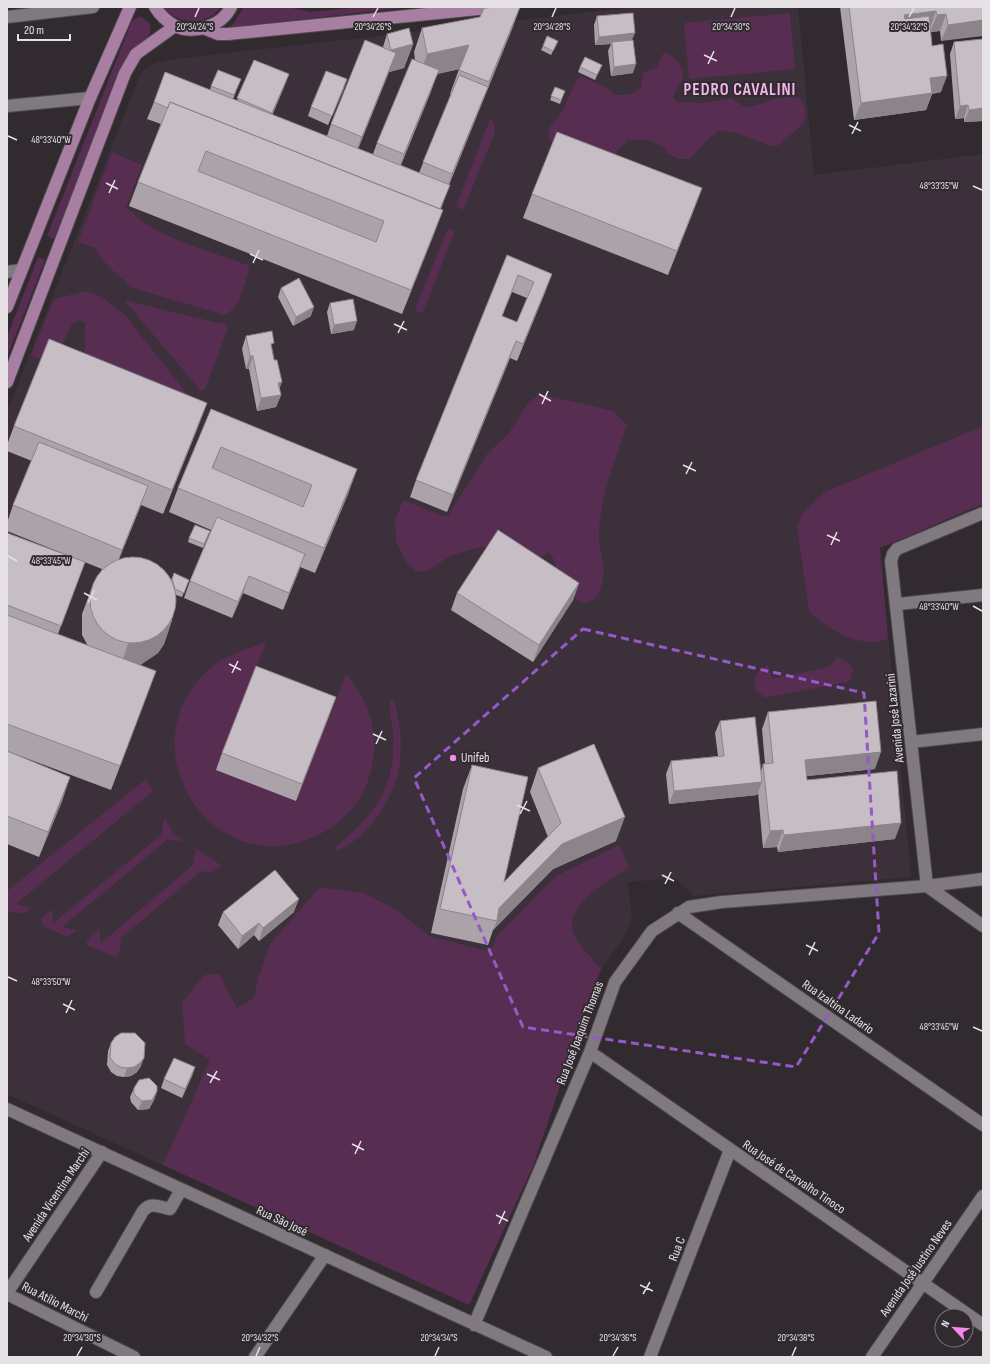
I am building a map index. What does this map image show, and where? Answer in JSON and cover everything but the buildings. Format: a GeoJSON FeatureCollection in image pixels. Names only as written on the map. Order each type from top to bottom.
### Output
{"type":"FeatureCollection","features":[{"type":"Feature","properties":{"kind":"main road"},"geometry":{"type":"LineString","coordinates":[[7,307],[90,98],[130,7]]}},
{"type":"Feature","properties":{"kind":"main road"},"geometry":{"type":"LineString","coordinates":[[154,7],[162,17],[175,26],[189,29],[203,28],[217,22],[231,7]]}},
{"type":"Feature","properties":{"kind":"main road"},"geometry":{"type":"LineString","coordinates":[[203,28],[218,34],[228,34],[498,7]]}},
{"type":"Feature","properties":{"kind":"main road"},"geometry":{"type":"LineString","coordinates":[[7,382],[125,73],[136,54],[175,26]]}},
{"type":"Feature","properties":{"kind":"street"},"geometry":{"type":"LineString","coordinates":[[7,17],[93,7]]}},
{"type":"Feature","properties":{"kind":"street"},"geometry":{"type":"LineString","coordinates":[[7,106],[90,98]]}},
{"type":"Feature","properties":{"kind":"street"},"geometry":{"type":"LineString","coordinates":[[7,272],[21,270]]}},
{"type":"Feature","properties":{"kind":"street","name":"Avenida José Lazarini"},"geometry":{"type":"LineString","coordinates":[[928,886],[911,742],[898,604],[891,561],[893,554],[897,549],[983,513]]}},
{"type":"Feature","properties":{"kind":"street"},"geometry":{"type":"LineString","coordinates":[[898,604],[983,595]]}},
{"type":"Feature","properties":{"kind":"street"},"geometry":{"type":"LineString","coordinates":[[911,742],[983,734]]}},
{"type":"Feature","properties":{"kind":"street","name":"Rua José Joaquim Thomas"},"geometry":{"type":"LineString","coordinates":[[474,1324],[590,1052],[615,982],[652,931],[678,913],[689,908],[722,902],[928,886],[983,879]]}},
{"type":"Feature","properties":{"kind":"street"},"geometry":{"type":"LineString","coordinates":[[928,886],[983,926]]}},
{"type":"Feature","properties":{"kind":"street","name":"Rua Izaltina Ladario"},"geometry":{"type":"LineString","coordinates":[[678,913],[983,1124]]}},
{"type":"Feature","properties":{"kind":"street","name":"Rua José de Carvalho Tinoco"},"geometry":{"type":"LineString","coordinates":[[590,1052],[983,1325]]}},
{"type":"Feature","properties":{"kind":"street","name":"Rua São José"},"geometry":{"type":"LineString","coordinates":[[7,1108],[181,1190],[546,1357]]}},
{"type":"Feature","properties":{"kind":"street","name":"Rua C"},"geometry":{"type":"LineString","coordinates":[[650,1357],[730,1150]]}},
{"type":"Feature","properties":{"kind":"street","name":"Avenida Vicentina Marchi"},"geometry":{"type":"LineString","coordinates":[[7,1294],[102,1152]]}},
{"type":"Feature","properties":{"kind":"street"},"geometry":{"type":"LineString","coordinates":[[96,1292],[147,1206],[152,1205],[170,1209],[181,1190]]}},
{"type":"Feature","properties":{"kind":"street","name":"Avenida José Justino Neves"},"geometry":{"type":"LineString","coordinates":[[872,1357],[983,1196]]}},
{"type":"Feature","properties":{"kind":"street"},"geometry":{"type":"LineString","coordinates":[[255,1357],[325,1256]]}},
{"type":"Feature","properties":{"kind":"street","name":"Rua Atílio Marchi"},"geometry":{"type":"LineString","coordinates":[[7,1294],[134,1357]]}},
{"type":"Feature","properties":{"kind":"highlighted area"},"geometry":{"type":"Polygon","coordinates":[[[583,629],[864,693],[879,933],[796,1067],[523,1027],[414,778],[583,629]]]}},
{"type":"Feature","properties":{"kind":"shaded area"},"geometry":{"type":"Polygon","coordinates":[[[163,7],[221,7],[207,18],[200,21],[192,21],[177,17],[169,13],[163,7]]]}},
{"type":"Feature","properties":{"kind":"shaded area"},"geometry":{"type":"Polygon","coordinates":[[[244,7],[288,7],[310,12],[360,7],[411,7],[231,27],[244,7]]]}},
{"type":"Feature","properties":{"kind":"shaded area","name":"Unifeb"},"geometry":{"type":"Polygon","coordinates":[[[635,7],[798,7],[814,175],[983,154],[983,504],[880,548],[911,877],[694,896],[675,878],[628,882],[632,918],[627,932],[601,970],[592,991],[533,1166],[469,1305],[7,1094],[7,412],[139,77],[145,69],[152,64],[166,60],[635,7]]]}},
{"type":"Feature","properties":{"kind":"shaded area"},"geometry":{"type":"Polygon","coordinates":[[[790,13],[795,69],[689,79],[684,23],[790,13]]]}},
{"type":"Feature","properties":{"kind":"shaded area"},"geometry":{"type":"Polygon","coordinates":[[[141,17],[150,24],[150,33],[145,40],[127,56],[122,65],[54,239],[47,236],[131,23],[136,18],[141,17]]]}},
{"type":"Feature","properties":{"kind":"shaded area"},"geometry":{"type":"Polygon","coordinates":[[[666,52],[677,60],[683,71],[682,80],[673,97],[677,102],[705,103],[731,98],[746,108],[775,99],[795,96],[803,101],[806,113],[804,123],[779,145],[770,146],[740,134],[720,130],[709,138],[690,159],[678,159],[669,154],[662,146],[648,140],[628,140],[608,160],[554,146],[548,137],[549,128],[562,112],[577,79],[582,77],[605,87],[615,95],[627,95],[636,92],[641,87],[643,73],[657,67],[662,55],[666,52]]]}},
{"type":"Feature","properties":{"kind":"shaded area"},"geometry":{"type":"Polygon","coordinates":[[[490,119],[494,123],[494,135],[463,210],[456,206],[490,119]]]}},
{"type":"Feature","properties":{"kind":"shaded area"},"geometry":{"type":"Polygon","coordinates":[[[112,152],[142,165],[126,207],[138,218],[167,235],[201,249],[250,266],[239,301],[230,312],[224,315],[133,288],[110,268],[101,258],[96,248],[78,242],[112,152]]]}},
{"type":"Feature","properties":{"kind":"shaded area"},"geometry":{"type":"Polygon","coordinates":[[[448,228],[455,231],[423,312],[419,313],[415,309],[448,228]]]}},
{"type":"Feature","properties":{"kind":"shaded area"},"geometry":{"type":"Polygon","coordinates":[[[38,257],[45,260],[7,357],[7,337],[38,257]]]}},
{"type":"Feature","properties":{"kind":"shaded area"},"geometry":{"type":"Polygon","coordinates":[[[86,291],[102,297],[125,315],[196,405],[85,370],[85,323],[82,321],[77,321],[72,324],[55,360],[48,363],[33,356],[32,352],[54,299],[86,291]]]}},
{"type":"Feature","properties":{"kind":"shaded area"},"geometry":{"type":"Polygon","coordinates":[[[124,300],[227,325],[227,331],[205,389],[202,391],[200,390],[124,300]]]}},
{"type":"Feature","properties":{"kind":"shaded area"},"geometry":{"type":"Polygon","coordinates":[[[540,394],[613,411],[627,425],[613,464],[600,518],[599,538],[604,573],[601,588],[597,596],[591,601],[582,603],[556,581],[556,569],[553,558],[548,552],[538,561],[508,544],[477,548],[452,555],[425,572],[416,571],[406,562],[396,541],[395,521],[403,500],[443,516],[448,516],[487,454],[509,433],[529,402],[540,394]]]}},
{"type":"Feature","properties":{"kind":"shaded area"},"geometry":{"type":"Polygon","coordinates":[[[983,426],[983,504],[880,548],[888,639],[873,642],[855,639],[846,636],[822,623],[809,611],[797,526],[803,513],[825,492],[983,426]]]}},
{"type":"Feature","properties":{"kind":"shaded area"},"geometry":{"type":"Polygon","coordinates":[[[266,642],[250,683],[296,801],[346,674],[355,686],[368,710],[374,737],[374,751],[368,780],[360,798],[348,813],[333,826],[316,836],[278,846],[244,842],[214,825],[192,800],[178,769],[175,735],[185,701],[209,669],[229,656],[266,642]]]}},
{"type":"Feature","properties":{"kind":"shaded area"},"geometry":{"type":"Polygon","coordinates":[[[838,657],[850,664],[853,669],[851,679],[847,682],[769,697],[764,697],[755,689],[755,677],[761,669],[768,665],[772,679],[829,667],[838,657]]]}},
{"type":"Feature","properties":{"kind":"shaded area"},"geometry":{"type":"Polygon","coordinates":[[[390,701],[394,701],[398,716],[401,739],[400,762],[393,788],[387,802],[370,826],[349,845],[337,851],[334,848],[361,824],[371,812],[380,799],[386,785],[391,770],[393,753],[390,701]]]}},
{"type":"Feature","properties":{"kind":"shaded area"},"geometry":{"type":"Polygon","coordinates":[[[146,779],[153,791],[16,904],[32,908],[26,912],[20,913],[14,913],[7,910],[7,891],[146,779]]]}},
{"type":"Feature","properties":{"kind":"shaded area"},"geometry":{"type":"Polygon","coordinates":[[[164,818],[174,833],[183,841],[167,840],[62,927],[77,930],[68,937],[43,926],[41,919],[52,909],[53,923],[161,835],[164,818]]]}},
{"type":"Feature","properties":{"kind":"shaded area"},"geometry":{"type":"Polygon","coordinates":[[[619,845],[629,867],[599,887],[580,905],[574,915],[572,925],[575,936],[601,970],[592,991],[533,1166],[469,1305],[163,1165],[210,1060],[185,1044],[182,1003],[204,975],[219,974],[237,1008],[254,998],[258,979],[270,944],[320,887],[364,893],[397,910],[429,936],[487,951],[492,947],[497,936],[556,876],[619,845]]]}},
{"type":"Feature","properties":{"kind":"shaded area"},"geometry":{"type":"Polygon","coordinates":[[[196,848],[222,866],[211,873],[201,871],[121,938],[120,951],[116,957],[87,945],[87,940],[100,929],[100,944],[193,865],[196,848]]]}},
{"type":"Feature","properties":{"kind":"place","name":"Unifeb"},"geometry":{"type":"Point","coordinates":[453,758]}},
{"type":"Feature","properties":{"kind":"district","name":"PEDRO CAVALINI"},"geometry":{"type":"Point","coordinates":[740,90]}}]}
